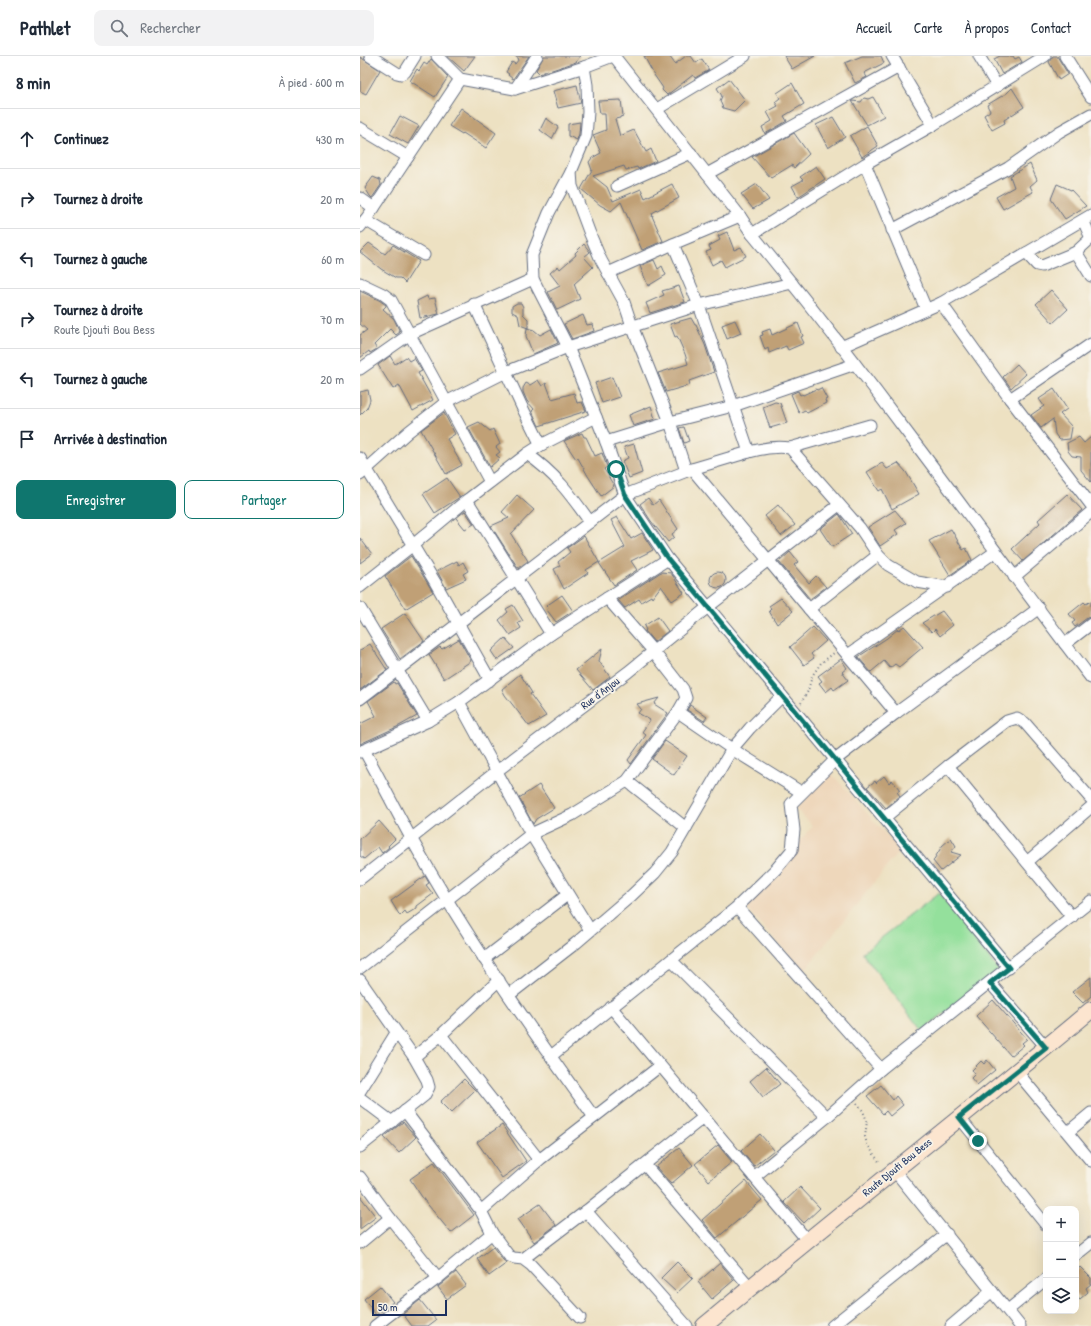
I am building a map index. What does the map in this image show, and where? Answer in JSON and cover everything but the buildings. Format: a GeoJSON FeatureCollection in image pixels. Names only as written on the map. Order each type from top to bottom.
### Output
{"type":"FeatureCollection","features":[{"type":"Feature","properties":{"kind":"main road","name":"Route Djouti Bou Bess"},"geometry":{"type":"LineString","coordinates":[[704,1326],[807,1240],[1017,1072],[1091,1010]]}},
{"type":"Feature","properties":{"kind":"street"},"geometry":{"type":"LineString","coordinates":[[370,56],[397,73],[402,74],[405,72],[415,56]]}},
{"type":"Feature","properties":{"kind":"street"},"geometry":{"type":"LineString","coordinates":[[437,56],[460,79],[515,89],[614,56],[657,109],[740,216],[752,234],[792,283],[912,438],[995,552],[1091,678]]}},
{"type":"Feature","properties":{"kind":"street"},"geometry":{"type":"LineString","coordinates":[[515,89],[537,56]]}},
{"type":"Feature","properties":{"kind":"street"},"geometry":{"type":"LineString","coordinates":[[657,109],[745,56]]}},
{"type":"Feature","properties":{"kind":"street"},"geometry":{"type":"LineString","coordinates":[[892,56],[933,125]]}},
{"type":"Feature","properties":{"kind":"street"},"geometry":{"type":"LineString","coordinates":[[979,56],[997,86]]}},
{"type":"Feature","properties":{"kind":"street"},"geometry":{"type":"LineString","coordinates":[[752,234],[1045,56]]}},
{"type":"Feature","properties":{"kind":"street"},"geometry":{"type":"LineString","coordinates":[[1065,56],[1091,97]]}},
{"type":"Feature","properties":{"kind":"street"},"geometry":{"type":"LineString","coordinates":[[707,174],[899,66]]}},
{"type":"Feature","properties":{"kind":"street"},"geometry":{"type":"LineString","coordinates":[[584,67],[587,85],[588,112],[586,136],[571,172],[549,213],[532,254],[533,279],[568,346],[625,495],[668,559],[1009,968]]}},
{"type":"Feature","properties":{"kind":"street"},"geometry":{"type":"LineString","coordinates":[[424,255],[363,223],[460,79]]}},
{"type":"Feature","properties":{"kind":"street"},"geometry":{"type":"LineString","coordinates":[[892,230],[1008,168],[1059,132],[1091,114]]}},
{"type":"Feature","properties":{"kind":"street"},"geometry":{"type":"LineString","coordinates":[[360,128],[408,157]]}},
{"type":"Feature","properties":{"kind":"street"},"geometry":{"type":"LineString","coordinates":[[617,186],[691,153]]}},
{"type":"Feature","properties":{"kind":"street"},"geometry":{"type":"LineString","coordinates":[[865,164],[926,309]]}},
{"type":"Feature","properties":{"kind":"street"},"geometry":{"type":"LineString","coordinates":[[571,172],[572,186],[601,260],[624,302],[689,470],[768,560],[896,713]]}},
{"type":"Feature","properties":{"kind":"street"},"geometry":{"type":"LineString","coordinates":[[360,198],[374,208]]}},
{"type":"Feature","properties":{"kind":"street"},"geometry":{"type":"LineString","coordinates":[[608,273],[740,216]]}},
{"type":"Feature","properties":{"kind":"street"},"geometry":{"type":"LineString","coordinates":[[841,347],[941,303],[1087,217],[1090,236],[1089,240],[1076,252],[1042,266],[1037,265],[1026,253]]}},
{"type":"Feature","properties":{"kind":"street"},"geometry":{"type":"LineString","coordinates":[[673,244],[699,305],[749,452]]}},
{"type":"Feature","properties":{"kind":"street"},"geometry":{"type":"LineString","coordinates":[[1076,252],[1091,276]]}},
{"type":"Feature","properties":{"kind":"street"},"geometry":{"type":"LineString","coordinates":[[360,369],[410,334],[474,304],[533,279]]}},
{"type":"Feature","properties":{"kind":"street"},"geometry":{"type":"LineString","coordinates":[[363,472],[408,432],[446,402],[506,372],[568,346],[699,305],[792,283]]}},
{"type":"Feature","properties":{"kind":"street"},"geometry":{"type":"LineString","coordinates":[[361,284],[388,297],[410,334],[490,482]]}},
{"type":"Feature","properties":{"kind":"street"},"geometry":{"type":"LineString","coordinates":[[941,303],[1010,399],[1091,505]]}},
{"type":"Feature","properties":{"kind":"street"},"geometry":{"type":"LineString","coordinates":[[474,304],[522,408],[541,445]]}},
{"type":"Feature","properties":{"kind":"street"},"geometry":{"type":"LineString","coordinates":[[1010,399],[1091,344]]}},
{"type":"Feature","properties":{"kind":"street"},"geometry":{"type":"LineString","coordinates":[[606,442],[670,422],[733,406],[855,364]]}},
{"type":"Feature","properties":{"kind":"street"},"geometry":{"type":"LineString","coordinates":[[360,587],[467,500],[527,454],[541,445],[596,417]]}},
{"type":"Feature","properties":{"kind":"street"},"geometry":{"type":"LineString","coordinates":[[360,699],[458,623],[518,579],[625,495],[689,470],[749,452],[766,448],[790,448],[870,425]]}},
{"type":"Feature","properties":{"kind":"street"},"geometry":{"type":"LineString","coordinates":[[790,448],[860,528],[878,555],[888,565],[917,582],[947,587]]}},
{"type":"Feature","properties":{"kind":"street"},"geometry":{"type":"LineString","coordinates":[[527,454],[539,462],[558,480],[590,522]]}},
{"type":"Feature","properties":{"kind":"street"},"geometry":{"type":"LineString","coordinates":[[360,458],[363,472],[413,545],[490,680]]}},
{"type":"Feature","properties":{"kind":"street"},"geometry":{"type":"LineString","coordinates":[[467,500],[518,579],[551,634]]}},
{"type":"Feature","properties":{"kind":"street","name":"Rue d’Anjou"},"geometry":{"type":"LineString","coordinates":[[360,879],[497,771],[654,652],[708,607],[839,505]]}},
{"type":"Feature","properties":{"kind":"street"},"geometry":{"type":"LineString","coordinates":[[1014,577],[1091,512]]}},
{"type":"Feature","properties":{"kind":"street"},"geometry":{"type":"LineString","coordinates":[[844,651],[947,587],[995,552]]}},
{"type":"Feature","properties":{"kind":"street"},"geometry":{"type":"LineString","coordinates":[[809,609],[878,555]]}},
{"type":"Feature","properties":{"kind":"street"},"geometry":{"type":"LineString","coordinates":[[594,1117],[550,1056],[484,959],[411,839],[362,751],[428,721],[459,702],[551,634],[668,559]]}},
{"type":"Feature","properties":{"kind":"street"},"geometry":{"type":"LineString","coordinates":[[360,968],[531,834],[572,815],[627,781],[678,712],[686,698],[686,693],[654,652],[606,598]]}},
{"type":"Feature","properties":{"kind":"street"},"geometry":{"type":"LineString","coordinates":[[360,608],[428,721]]}},
{"type":"Feature","properties":{"kind":"street"},"geometry":{"type":"LineString","coordinates":[[550,1056],[737,907],[776,869],[792,850],[794,830],[791,804],[801,792],[835,760],[896,713],[1039,608]]}},
{"type":"Feature","properties":{"kind":"street"},"geometry":{"type":"LineString","coordinates":[[1065,644],[1091,624]]}},
{"type":"Feature","properties":{"kind":"street"},"geometry":{"type":"LineString","coordinates":[[509,995],[590,930],[650,878],[665,862],[732,749],[750,728],[782,696]]}},
{"type":"Feature","properties":{"kind":"street"},"geometry":{"type":"LineString","coordinates":[[459,702],[531,834],[590,930]]}},
{"type":"Feature","properties":{"kind":"street"},"geometry":{"type":"LineString","coordinates":[[678,712],[732,749],[801,792]]}},
{"type":"Feature","properties":{"kind":"street"},"geometry":{"type":"LineString","coordinates":[[884,818],[948,766],[1007,721],[1017,718],[1025,723],[1091,799]]}},
{"type":"Feature","properties":{"kind":"street"},"geometry":{"type":"LineString","coordinates":[[948,766],[1072,917]]}},
{"type":"Feature","properties":{"kind":"street"},"geometry":{"type":"LineString","coordinates":[[627,781],[686,828]]}},
{"type":"Feature","properties":{"kind":"street"},"geometry":{"type":"LineString","coordinates":[[1027,862],[1091,807]]}},
{"type":"Feature","properties":{"kind":"street"},"geometry":{"type":"LineString","coordinates":[[484,959],[568,895]]}},
{"type":"Feature","properties":{"kind":"street"},"geometry":{"type":"LineString","coordinates":[[754,1177],[826,1118],[881,1069],[1091,901]]}},
{"type":"Feature","properties":{"kind":"street"},"geometry":{"type":"LineString","coordinates":[[737,907],[881,1069]]}},
{"type":"Feature","properties":{"kind":"street"},"geometry":{"type":"LineString","coordinates":[[671,960],[826,1118]]}},
{"type":"Feature","properties":{"kind":"street"},"geometry":{"type":"LineString","coordinates":[[360,980],[414,1057],[427,1080],[428,1090],[424,1096],[360,1147]]}},
{"type":"Feature","properties":{"kind":"street"},"geometry":{"type":"LineString","coordinates":[[414,1057],[441,1035],[499,980]]}},
{"type":"Feature","properties":{"kind":"street"},"geometry":{"type":"LineString","coordinates":[[990,983],[1046,1048]]}},
{"type":"Feature","properties":{"kind":"street"},"geometry":{"type":"LineString","coordinates":[[611,1007],[807,1240]]}},
{"type":"Feature","properties":{"kind":"street"},"geometry":{"type":"LineString","coordinates":[[360,1091],[396,1033]]}},
{"type":"Feature","properties":{"kind":"street"},"geometry":{"type":"LineString","coordinates":[[441,1035],[539,1160]]}},
{"type":"Feature","properties":{"kind":"street"},"geometry":{"type":"LineString","coordinates":[[481,1211],[539,1160],[660,1066]]}},
{"type":"Feature","properties":{"kind":"street"},"geometry":{"type":"LineString","coordinates":[[1017,1072],[1091,1161]]}},
{"type":"Feature","properties":{"kind":"street"},"geometry":{"type":"LineString","coordinates":[[360,1098],[392,1122]]}},
{"type":"Feature","properties":{"kind":"street"},"geometry":{"type":"LineString","coordinates":[[405,1111],[481,1211],[492,1233],[509,1256],[523,1259],[540,1273],[580,1318]]}},
{"type":"Feature","properties":{"kind":"street"},"geometry":{"type":"LineString","coordinates":[[1068,1132],[1091,1113]]}},
{"type":"Feature","properties":{"kind":"street"},"geometry":{"type":"LineString","coordinates":[[523,1259],[645,1165],[704,1117]]}},
{"type":"Feature","properties":{"kind":"street"},"geometry":{"type":"LineString","coordinates":[[959,1117],[1043,1221]]}},
{"type":"Feature","properties":{"kind":"street"},"geometry":{"type":"LineString","coordinates":[[645,1165],[750,1287]]}},
{"type":"Feature","properties":{"kind":"street"},"geometry":{"type":"LineString","coordinates":[[894,1170],[1020,1326]]}},
{"type":"Feature","properties":{"kind":"street"},"geometry":{"type":"LineString","coordinates":[[360,1177],[390,1218],[438,1278]]}},
{"type":"Feature","properties":{"kind":"street"},"geometry":{"type":"LineString","coordinates":[[586,1211],[686,1326]]}},
{"type":"Feature","properties":{"kind":"street"},"geometry":{"type":"LineString","coordinates":[[360,1243],[390,1218]]}},
{"type":"Feature","properties":{"kind":"street"},"geometry":{"type":"LineString","coordinates":[[375,1326],[438,1278],[492,1233]]}},
{"type":"Feature","properties":{"kind":"street"},"geometry":{"type":"LineString","coordinates":[[832,1326],[947,1234]]}},
{"type":"Feature","properties":{"kind":"street"},"geometry":{"type":"LineString","coordinates":[[1079,1253],[1091,1243]]}},
{"type":"Feature","properties":{"kind":"street"},"geometry":{"type":"LineString","coordinates":[[1008,1310],[1043,1281]]}},
{"type":"Feature","properties":{"kind":"street"},"geometry":{"type":"LineString","coordinates":[[951,1326],[992,1291]]}},
{"type":"Feature","properties":{"kind":"path"},"geometry":{"type":"LineString","coordinates":[[796,713],[808,691],[812,676],[821,663],[844,651]]}},
{"type":"Feature","properties":{"kind":"path"},"geometry":{"type":"LineString","coordinates":[[852,1095],[863,1111],[867,1121],[865,1137],[867,1144],[880,1163]]}},
{"type":"Feature","properties":{"kind":"shaded area"},"geometry":{"type":"Polygon","coordinates":[[[831,773],[900,850],[804,971],[743,905],[813,826],[796,809],[831,773]]]}},
{"type":"Feature","properties":{"kind":"green space"},"geometry":{"type":"Polygon","coordinates":[[[939,893],[998,970],[922,1031],[862,953],[939,893]]]}},
{"type":"Feature","properties":{"kind":"route"},"geometry":{"type":"LineString","coordinates":[[616,469],[625,495],[668,559],[1009,968],[990,983],[1046,1048],[959,1117],[978,1141]]}}]}
